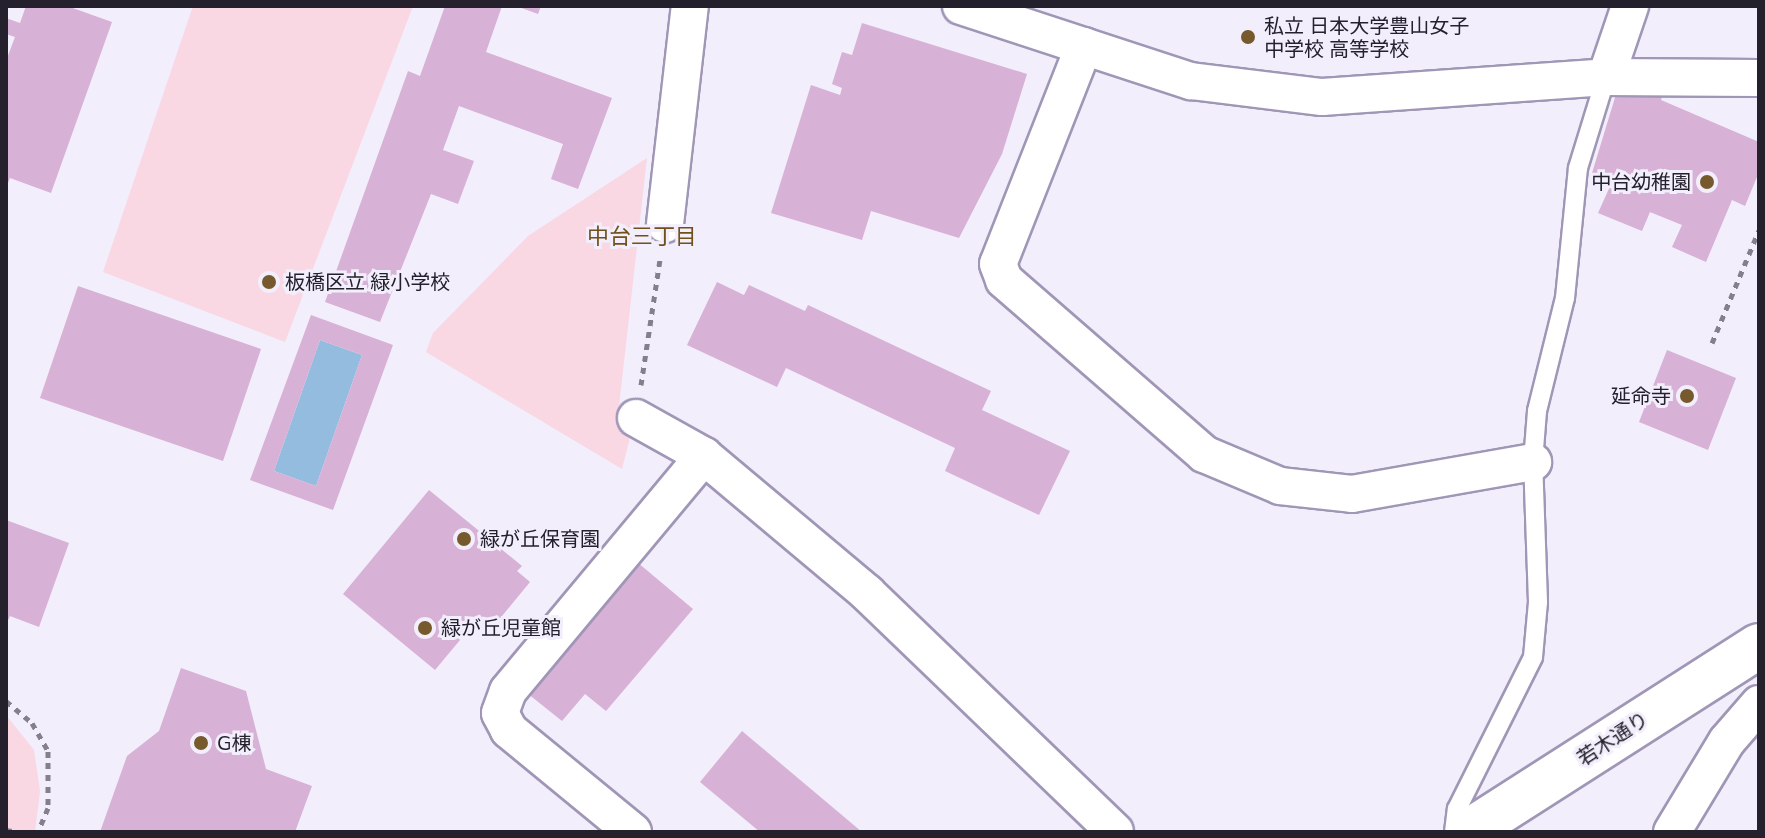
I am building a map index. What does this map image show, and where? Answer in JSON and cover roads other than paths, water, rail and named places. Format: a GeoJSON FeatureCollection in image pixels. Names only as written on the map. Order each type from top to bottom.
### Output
{"type":"FeatureCollection","features":[{"type":"Feature","properties":{"kind":"street"},"geometry":{"type":"LineString","coordinates":[[665,224],[690,6]]}},
{"type":"Feature","properties":{"kind":"street"},"geometry":{"type":"LineString","coordinates":[[961,6],[1191,81],[1322,97],[1606,77],[1759,78]]}},
{"type":"Feature","properties":{"kind":"street"},"geometry":{"type":"LineString","coordinates":[[1606,77],[1630,6]]}},
{"type":"Feature","properties":{"kind":"street"},"geometry":{"type":"LineString","coordinates":[[1084,46],[998,264],[1004,280],[1204,454],[1280,486],[1352,494],[1533,462]]}},
{"type":"Feature","properties":{"kind":"street"},"geometry":{"type":"LineString","coordinates":[[636,418],[704,456],[867,593],[1115,832]]}},
{"type":"Feature","properties":{"kind":"street"},"geometry":{"type":"LineString","coordinates":[[633,832],[509,730],[500,713],[508,691],[704,456]]}},
{"type":"Feature","properties":{"kind":"street","name":"若木通り"},"geometry":{"type":"LineString","coordinates":[[1483,829],[1759,646]]}},
{"type":"Feature","properties":{"kind":"street"},"geometry":{"type":"LineString","coordinates":[[1672,832],[1727,741],[1759,704]]}},
{"type":"Feature","properties":{"kind":"lane"},"geometry":{"type":"LineString","coordinates":[[1483,829],[1457,809],[1533,657],[1538,602],[1533,462],[1537,411],[1565,298],[1578,168],[1606,77]]}},
{"type":"Feature","properties":{"kind":"water"},"geometry":{"type":"Polygon","coordinates":[[[320,340],[362,355],[316,486],[274,471],[320,340]]]}},
{"type":"Feature","properties":{"kind":"place","name":"私立 日本大学豊山女子 中学校 高等学校"},"geometry":{"type":"Point","coordinates":[1248,37]}},
{"type":"Feature","properties":{"kind":"place","name":"中台幼稚園"},"geometry":{"type":"Point","coordinates":[1707,182]}},
{"type":"Feature","properties":{"kind":"place","name":"板橋区立 緑小学校"},"geometry":{"type":"Point","coordinates":[269,282]}},
{"type":"Feature","properties":{"kind":"place","name":"延命寺"},"geometry":{"type":"Point","coordinates":[1687,396]}},
{"type":"Feature","properties":{"kind":"place","name":"緑が丘保育園"},"geometry":{"type":"Point","coordinates":[464,539]}},
{"type":"Feature","properties":{"kind":"place","name":"緑が丘児童館"},"geometry":{"type":"Point","coordinates":[425,628]}},
{"type":"Feature","properties":{"kind":"place","name":"G棟"},"geometry":{"type":"Point","coordinates":[201,743]}},
{"type":"Feature","properties":{"kind":"district","name":"中台三丁目"},"geometry":{"type":"Point","coordinates":[642,238]}}]}
